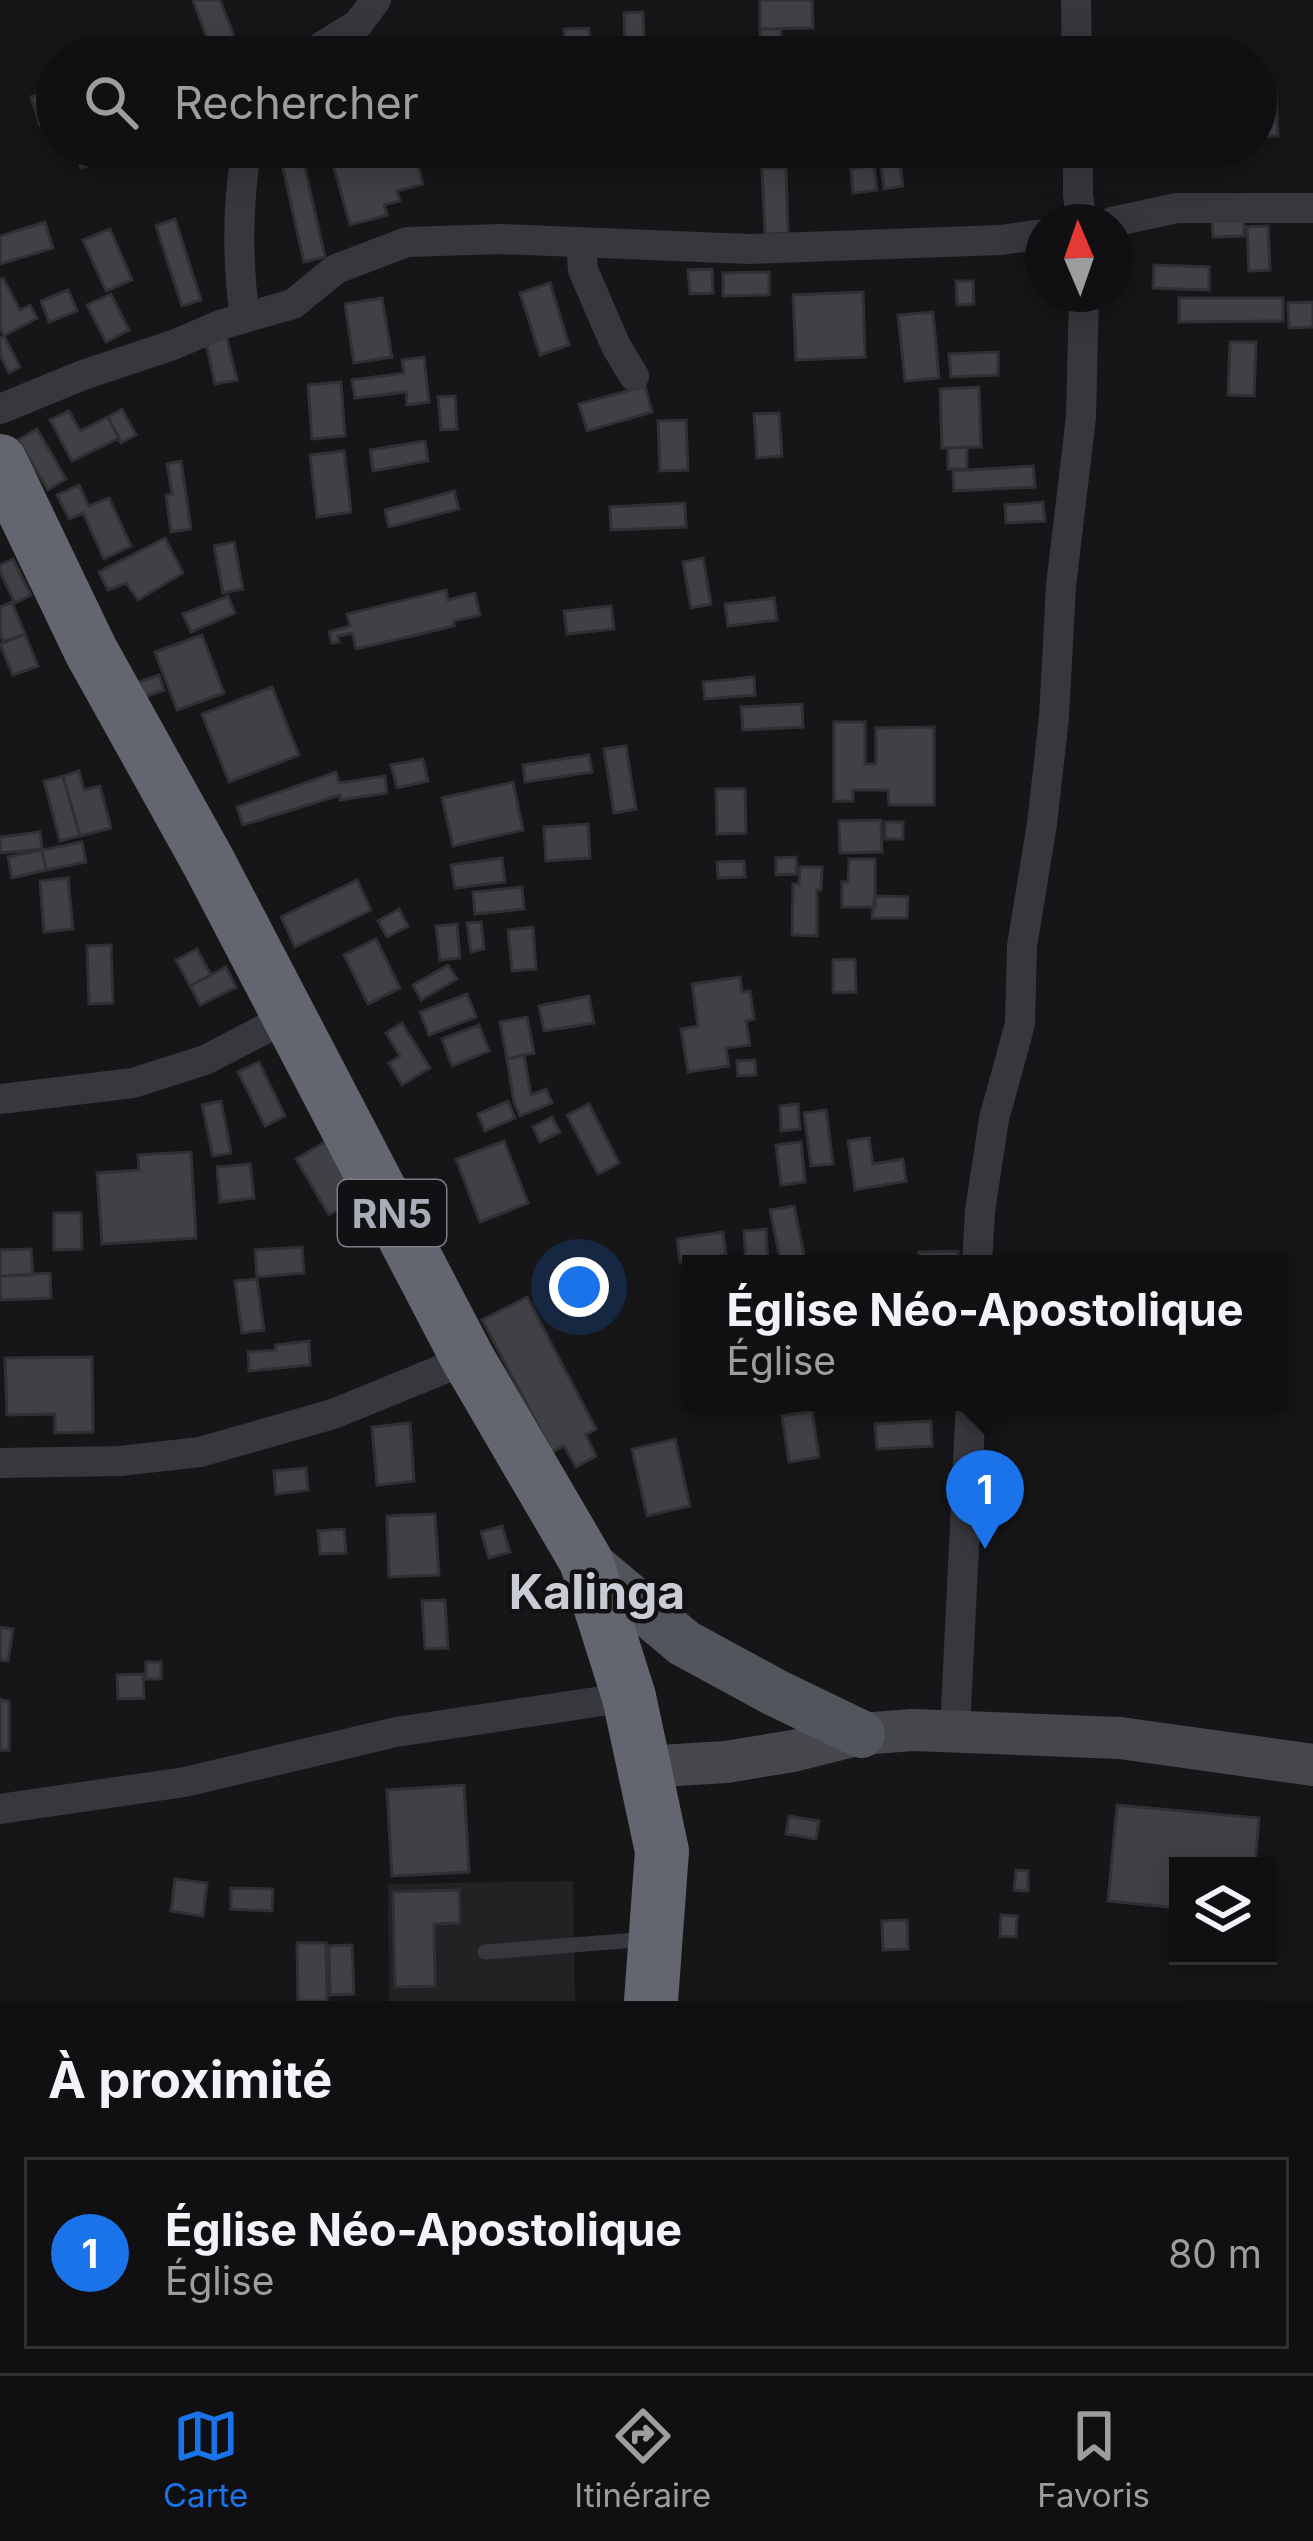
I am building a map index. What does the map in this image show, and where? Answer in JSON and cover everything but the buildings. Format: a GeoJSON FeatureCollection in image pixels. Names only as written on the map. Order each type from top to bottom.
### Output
{"type":"FeatureCollection","features":[{"type":"Feature","properties":{"kind":"highway","name":"RN5"},"geometry":{"type":"LineString","coordinates":[[0,460],[91,651],[196,837],[468,1359],[586,1561],[629,1697],[662,1851],[651,2001]]}},
{"type":"Feature","properties":{"kind":"main road"},"geometry":{"type":"LineString","coordinates":[[586,1561],[684,1643],[861,1734]]}},
{"type":"Feature","properties":{"kind":"street"},"geometry":{"type":"LineString","coordinates":[[339,36],[358,24],[376,0]]}},
{"type":"Feature","properties":{"kind":"street"},"geometry":{"type":"LineString","coordinates":[[1076,0],[1077,36]]}},
{"type":"Feature","properties":{"kind":"street"},"geometry":{"type":"LineString","coordinates":[[243,168],[239,276],[245,318]]}},
{"type":"Feature","properties":{"kind":"street"},"geometry":{"type":"LineString","coordinates":[[1078,168],[1079,204]]}},
{"type":"Feature","properties":{"kind":"street"},"geometry":{"type":"LineString","coordinates":[[1133,217],[1177,208],[1313,208]]}},
{"type":"Feature","properties":{"kind":"street"},"geometry":{"type":"LineString","coordinates":[[0,410],[83,375],[293,304],[336,269],[407,242],[459,238],[749,249],[1025,237]]}},
{"type":"Feature","properties":{"kind":"street"},"geometry":{"type":"LineString","coordinates":[[581,242],[583,270],[634,376]]}},
{"type":"Feature","properties":{"kind":"street"},"geometry":{"type":"LineString","coordinates":[[978,1255],[994,1119],[1020,1024],[1022,946],[1054,717],[1061,586],[1081,417],[1084,312]]}},
{"type":"Feature","properties":{"kind":"street"},"geometry":{"type":"LineString","coordinates":[[0,1099],[133,1082],[205,1060],[290,1016]]}},
{"type":"Feature","properties":{"kind":"street"},"geometry":{"type":"LineString","coordinates":[[0,1463],[120,1461],[200,1451],[333,1414],[468,1359]]}},
{"type":"Feature","properties":{"kind":"street"},"geometry":{"type":"LineString","coordinates":[[955,1730],[971,1411]]}},
{"type":"Feature","properties":{"kind":"street"},"geometry":{"type":"LineString","coordinates":[[0,1809],[185,1782],[396,1732],[629,1697]]}},
{"type":"Feature","properties":{"kind":"street"},"geometry":{"type":"LineString","coordinates":[[644,1767],[726,1762],[861,1734],[955,1730],[1120,1738],[1313,1765]]}},
{"type":"Feature","properties":{"kind":"lane"},"geometry":{"type":"LineString","coordinates":[[485,1952],[656,1939]]}},
{"type":"Feature","properties":{"kind":"shaded area"},"geometry":{"type":"Polygon","coordinates":[[[573,1881],[575,2001],[389,2001],[388,1884],[573,1881]]]}},
{"type":"Feature","properties":{"kind":"place","name":"Église Néo-Apostolique"},"geometry":{"type":"Point","coordinates":[985,1549]}},
{"type":"Feature","properties":{"kind":"district","name":"Kalinga"},"geometry":{"type":"Point","coordinates":[597,1591]}}]}
